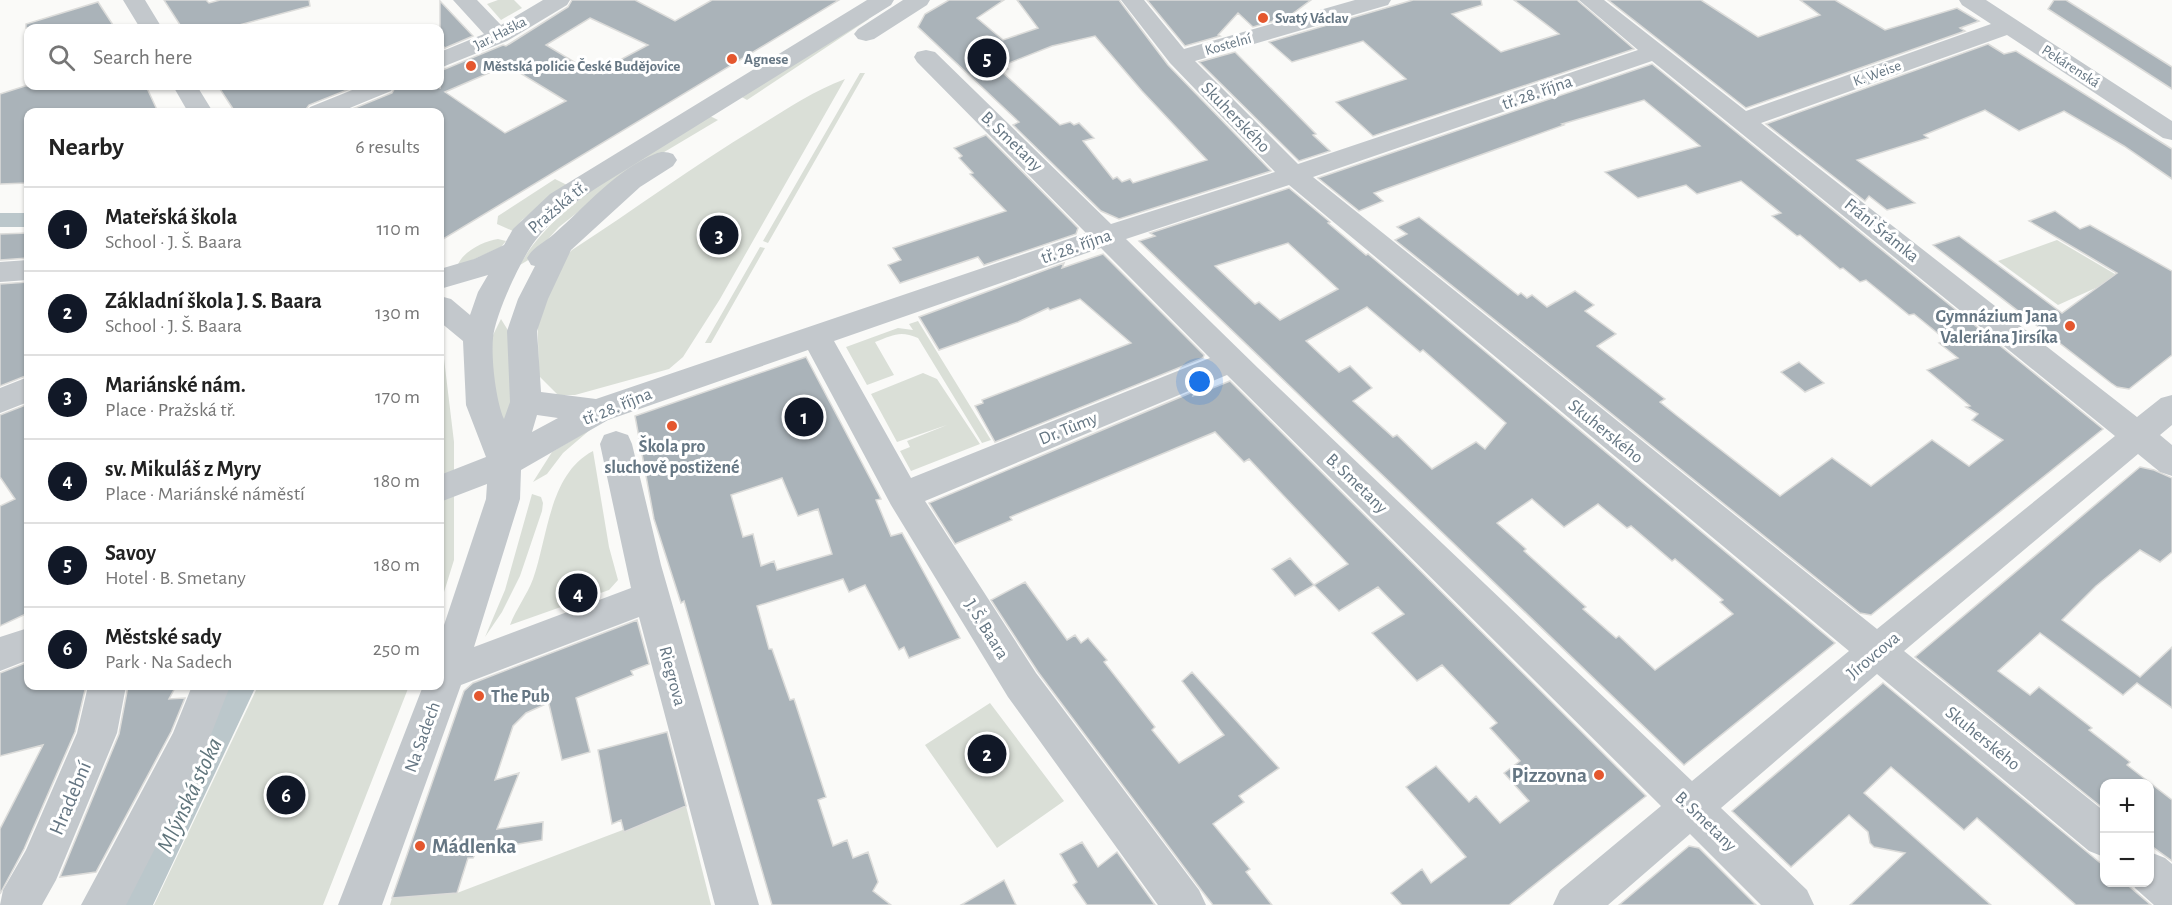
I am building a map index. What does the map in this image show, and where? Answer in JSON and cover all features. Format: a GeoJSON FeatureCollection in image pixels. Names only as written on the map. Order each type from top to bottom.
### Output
{"type":"FeatureCollection","features":[{"type":"Feature","properties":{"kind":"street"},"geometry":{"type":"LineString","coordinates":[[134,0],[149,24]]}},
{"type":"Feature","properties":{"kind":"street"},"geometry":{"type":"LineString","coordinates":[[464,0],[499,36]]}},
{"type":"Feature","properties":{"kind":"street","name":"Jar. Haška"},"geometry":{"type":"LineString","coordinates":[[444,59],[499,36],[559,0]]}},
{"type":"Feature","properties":{"kind":"street","name":"Pražská tř."},"geometry":{"type":"LineString","coordinates":[[505,463],[482,405],[478,337],[493,292],[512,252],[529,227],[560,200],[588,181],[883,0]]}},
{"type":"Feature","properties":{"kind":"street","name":"Pražská tř."},"geometry":{"type":"LineString","coordinates":[[493,292],[559,245],[630,181],[919,0]]}},
{"type":"Feature","properties":{"kind":"street","name":"Skuherského"},"geometry":{"type":"LineString","coordinates":[[1132,0],[1179,58],[1293,175],[2100,834]]}},
{"type":"Feature","properties":{"kind":"street","name":"Kostelní"},"geometry":{"type":"LineString","coordinates":[[1179,58],[1380,0]]}},
{"type":"Feature","properties":{"kind":"street","name":"Fráni Šrámka"},"geometry":{"type":"LineString","coordinates":[[1590,0],[1744,120],[2172,463]]}},
{"type":"Feature","properties":{"kind":"street","name":"Pekárenská"},"geometry":{"type":"LineString","coordinates":[[1970,0],[2172,132]]}},
{"type":"Feature","properties":{"kind":"street","name":"K. Weise"},"geometry":{"type":"LineString","coordinates":[[1744,120],[2009,26]]}},
{"type":"Feature","properties":{"kind":"street","name":"tř. 28. října"},"geometry":{"type":"LineString","coordinates":[[444,487],[505,463],[597,411],[1108,235],[1656,52]]}},
{"type":"Feature","properties":{"kind":"street","name":"B. Smetany"},"geometry":{"type":"LineString","coordinates":[[926,57],[1108,235],[1232,361],[1792,905]]}},
{"type":"Feature","properties":{"kind":"street"},"geometry":{"type":"LineString","coordinates":[[187,90],[198,108]]}},
{"type":"Feature","properties":{"kind":"street"},"geometry":{"type":"LineString","coordinates":[[329,108],[372,90]]}},
{"type":"Feature","properties":{"kind":"street"},"geometry":{"type":"LineString","coordinates":[[505,463],[526,402],[522,332],[533,298],[559,245]]}},
{"type":"Feature","properties":{"kind":"street"},"geometry":{"type":"LineString","coordinates":[[444,278],[484,266],[512,252]]}},
{"type":"Feature","properties":{"kind":"street"},"geometry":{"type":"LineString","coordinates":[[0,256],[24,255]]}},
{"type":"Feature","properties":{"kind":"street"},"geometry":{"type":"LineString","coordinates":[[0,272],[24,270]]}},
{"type":"Feature","properties":{"kind":"street"},"geometry":{"type":"LineString","coordinates":[[444,287],[493,292],[522,332]]}},
{"type":"Feature","properties":{"kind":"street"},"geometry":{"type":"LineString","coordinates":[[444,309],[478,337]]}},
{"type":"Feature","properties":{"kind":"street","name":"J. Š. Baara"},"geometry":{"type":"LineString","coordinates":[[815,335],[903,495],[1022,685],[1184,905]]}},
{"type":"Feature","properties":{"kind":"street","name":"Dr. Tůmy"},"geometry":{"type":"LineString","coordinates":[[903,495],[1232,361]]}},
{"type":"Feature","properties":{"kind":"street"},"geometry":{"type":"LineString","coordinates":[[0,401],[24,391]]}},
{"type":"Feature","properties":{"kind":"street"},"geometry":{"type":"LineString","coordinates":[[526,402],[597,411]]}},
{"type":"Feature","properties":{"kind":"street","name":"Jírovcova"},"geometry":{"type":"LineString","coordinates":[[1575,905],[2172,407]]}},
{"type":"Feature","properties":{"kind":"street","name":"Riegrova"},"geometry":{"type":"LineString","coordinates":[[616,444],[651,596],[737,905]]}},
{"type":"Feature","properties":{"kind":"street","name":"Na Sadech"},"geometry":{"type":"LineString","coordinates":[[444,679],[503,499],[505,463]]}},
{"type":"Feature","properties":{"kind":"street"},"geometry":{"type":"LineString","coordinates":[[446,674],[651,596]]}},
{"type":"Feature","properties":{"kind":"street"},"geometry":{"type":"LineString","coordinates":[[0,654],[24,645]]}},
{"type":"Feature","properties":{"kind":"street","name":"Hradební"},"geometry":{"type":"LineString","coordinates":[[18,905],[42,865],[98,733],[106,690]]}},
{"type":"Feature","properties":{"kind":"street"},"geometry":{"type":"LineString","coordinates":[[103,905],[189,742],[209,690]]}},
{"type":"Feature","properties":{"kind":"street","name":"Na Sadech"},"geometry":{"type":"LineString","coordinates":[[360,905],[440,690]]}},
{"type":"Feature","properties":{"kind":"street"},"geometry":{"type":"LineString","coordinates":[[2154,876],[2172,892]]}},
{"type":"Feature","properties":{"kind":"shaded area"},"geometry":{"type":"Polygon","coordinates":[[[498,0],[514,0],[522,8],[501,20],[487,4],[498,0]]]}},
{"type":"Feature","properties":{"kind":"shaded area"},"geometry":{"type":"Polygon","coordinates":[[[862,19],[869,19],[747,100],[740,96],[862,19]]]}},
{"type":"Feature","properties":{"kind":"shaded area"},"geometry":{"type":"Polygon","coordinates":[[[860,73],[865,73],[768,243],[763,241],[860,73]]]}},
{"type":"Feature","properties":{"kind":"shaded area"},"geometry":{"type":"Polygon","coordinates":[[[845,79],[720,299],[683,357],[669,369],[575,395],[558,395],[539,376],[537,307],[563,259],[572,250],[733,143],[799,101],[845,79]]]}},
{"type":"Feature","properties":{"kind":"shaded area"},"geometry":{"type":"Polygon","coordinates":[[[710,116],[718,120],[629,173],[559,227],[530,259],[520,265],[536,242],[579,200],[632,163],[710,116]]]}},
{"type":"Feature","properties":{"kind":"shaded area"},"geometry":{"type":"Polygon","coordinates":[[[555,179],[567,185],[522,220],[513,231],[497,224],[498,216],[555,179]]]}},
{"type":"Feature","properties":{"kind":"shaded area"},"geometry":{"type":"Polygon","coordinates":[[[498,239],[506,241],[501,247],[457,267],[468,252],[486,242],[498,239]]]}},
{"type":"Feature","properties":{"kind":"shaded area"},"geometry":{"type":"Polygon","coordinates":[[[2057,240],[2120,277],[2058,305],[1998,261],[2057,240]]]}},
{"type":"Feature","properties":{"kind":"shaded area"},"geometry":{"type":"Polygon","coordinates":[[[760,247],[765,248],[711,343],[705,343],[760,247]]]}},
{"type":"Feature","properties":{"kind":"shaded area"},"geometry":{"type":"Polygon","coordinates":[[[501,319],[509,332],[513,398],[506,426],[492,399],[492,337],[501,319]]]}},
{"type":"Feature","properties":{"kind":"shaded area"},"geometry":{"type":"Polygon","coordinates":[[[918,321],[991,440],[982,443],[918,338],[901,334],[875,342],[894,375],[867,385],[846,347],[898,328],[913,330],[909,324],[918,321]]]}},
{"type":"Feature","properties":{"kind":"shaded area"},"geometry":{"type":"Polygon","coordinates":[[[444,359],[454,442],[454,560],[444,592],[444,359]]]}},
{"type":"Feature","properties":{"kind":"shaded area"},"geometry":{"type":"Polygon","coordinates":[[[923,373],[937,379],[980,444],[911,471],[900,451],[910,447],[907,441],[947,425],[897,442],[871,394],[923,373]]]}},
{"type":"Feature","properties":{"kind":"shaded area"},"geometry":{"type":"Polygon","coordinates":[[[591,429],[563,453],[547,474],[533,482],[552,452],[591,429]]]}},
{"type":"Feature","properties":{"kind":"shaded area"},"geometry":{"type":"Polygon","coordinates":[[[593,451],[609,547],[618,580],[609,590],[510,625],[533,579],[552,508],[559,491],[567,475],[578,461],[593,451]]]}},
{"type":"Feature","properties":{"kind":"shaded area"},"geometry":{"type":"Polygon","coordinates":[[[532,494],[541,497],[542,511],[520,576],[502,612],[485,637],[505,590],[532,494]]]}},
{"type":"Feature","properties":{"kind":"shaded area"},"geometry":{"type":"Polygon","coordinates":[[[256,690],[407,690],[323,905],[154,905],[256,690]]]}},
{"type":"Feature","properties":{"kind":"shaded area"},"geometry":{"type":"Polygon","coordinates":[[[990,703],[1064,801],[997,848],[925,745],[990,703]]]}},
{"type":"Feature","properties":{"kind":"shaded area"},"geometry":{"type":"Polygon","coordinates":[[[686,806],[711,905],[390,905],[392,898],[457,893],[686,806]]]}},
{"type":"Feature","properties":{"kind":"building"},"geometry":{"type":"Polygon","coordinates":[[[164,0],[206,0],[209,3],[220,0],[309,0],[310,6],[243,24],[179,24],[164,0]]]}},
{"type":"Feature","properties":{"kind":"building"},"geometry":{"type":"Polygon","coordinates":[[[572,0],[635,0],[675,21],[712,0],[839,0],[444,239],[444,108],[355,108],[392,93],[394,90],[444,90],[444,69],[503,45],[506,46],[568,7],[572,0]],[[590,18],[546,45],[594,74],[648,45],[590,18]],[[507,65],[445,92],[505,133],[566,101],[507,65]]]}},
{"type":"Feature","properties":{"kind":"building"},"geometry":{"type":"Polygon","coordinates":[[[949,0],[1004,0],[977,18],[1003,40],[1038,28],[1017,0],[1119,0],[1168,65],[1271,171],[1119,219],[1101,211],[1013,125],[1019,122],[918,27],[925,14],[949,0]],[[1095,36],[1052,46],[1004,65],[1008,69],[1001,71],[1060,125],[1070,122],[1074,125],[1079,123],[1094,138],[1083,141],[1113,179],[1117,177],[1122,182],[1130,179],[1133,183],[1207,160],[1142,91],[1095,36]]]}},
{"type":"Feature","properties":{"kind":"building"},"geometry":{"type":"Polygon","coordinates":[[[1147,0],[1311,0],[1288,17],[1253,27],[1238,13],[1218,35],[1220,36],[1185,46],[1147,0]]]}},
{"type":"Feature","properties":{"kind":"building"},"geometry":{"type":"Polygon","coordinates":[[[1413,0],[1481,0],[1482,5],[1452,14],[1501,52],[1559,34],[1514,0],[1577,0],[1634,49],[1373,136],[1336,102],[1406,79],[1363,41],[1292,62],[1269,42],[1413,0]]]}},
{"type":"Feature","properties":{"kind":"building"},"geometry":{"type":"Polygon","coordinates":[[[1608,0],[1701,0],[1758,37],[1820,15],[1800,0],[1835,0],[1885,30],[1957,8],[1979,21],[1960,28],[1965,31],[1746,108],[1608,0]]]}},
{"type":"Feature","properties":{"kind":"building"},"geometry":{"type":"Polygon","coordinates":[[[2054,0],[2066,0],[2172,67],[2172,89],[2048,9],[2054,0]]]}},
{"type":"Feature","properties":{"kind":"building"},"geometry":{"type":"Polygon","coordinates":[[[440,1],[473,36],[445,48],[444,24],[440,24],[440,1]]]}},
{"type":"Feature","properties":{"kind":"building"},"geometry":{"type":"Polygon","coordinates":[[[98,2],[112,24],[26,24],[98,2]]]}},
{"type":"Feature","properties":{"kind":"building"},"geometry":{"type":"Polygon","coordinates":[[[1988,44],[2004,54],[2016,51],[2172,149],[2172,179],[2124,146],[2064,111],[2019,131],[1985,110],[1924,135],[1928,138],[1857,160],[1915,203],[1887,210],[1869,196],[1865,201],[1766,124],[1988,44]]]}},
{"type":"Feature","properties":{"kind":"building"},"geometry":{"type":"Polygon","coordinates":[[[1235,52],[1330,151],[1299,161],[1199,62],[1235,52]]]}},
{"type":"Feature","properties":{"kind":"building"},"geometry":{"type":"Polygon","coordinates":[[[1652,64],[2103,429],[1871,615],[1860,613],[1395,240],[1407,234],[1397,227],[1419,217],[1518,295],[1521,293],[1527,298],[1532,295],[1547,307],[1575,291],[1594,305],[1585,311],[1616,334],[1597,346],[1665,399],[1660,402],[1780,496],[1832,458],[1871,486],[1932,440],[1969,466],[2003,440],[1972,420],[1978,414],[1966,407],[1970,406],[1927,370],[1958,358],[1939,343],[1946,340],[1914,314],[1909,315],[1866,280],[1860,282],[1843,268],[1840,269],[1800,235],[1797,236],[1772,216],[1781,213],[1741,181],[1697,194],[1686,185],[1638,198],[1605,172],[1700,146],[1644,100],[1562,124],[1564,125],[1374,193],[1383,201],[1359,211],[1318,178],[1652,64]]]}},
{"type":"Feature","properties":{"kind":"building"},"geometry":{"type":"Polygon","coordinates":[[[24,86],[24,90],[148,90],[156,108],[24,108],[24,183],[0,184],[0,94],[24,86]]]}},
{"type":"Feature","properties":{"kind":"building"},"geometry":{"type":"Polygon","coordinates":[[[221,90],[347,90],[309,105],[307,108],[232,108],[221,90]]]}},
{"type":"Feature","properties":{"kind":"building"},"geometry":{"type":"Polygon","coordinates":[[[986,135],[1078,228],[1076,234],[984,265],[978,257],[900,283],[888,265],[901,260],[893,248],[1006,211],[970,174],[973,173],[959,158],[962,156],[954,148],[986,135]]]}},
{"type":"Feature","properties":{"kind":"building"},"geometry":{"type":"Polygon","coordinates":[[[1289,188],[1366,255],[1368,254],[1835,643],[1684,765],[1139,241],[1155,236],[1150,233],[1289,188]],[[1288,243],[1215,266],[1255,304],[1259,302],[1280,320],[1338,289],[1288,243]],[[1367,307],[1306,341],[1339,372],[1350,366],[1372,388],[1353,401],[1393,437],[1397,435],[1432,469],[1476,442],[1485,449],[1506,423],[1423,350],[1420,352],[1367,307]],[[1532,499],[1497,523],[1526,549],[1524,551],[1586,607],[1583,609],[1616,638],[1619,636],[1655,670],[1733,614],[1720,602],[1723,600],[1675,559],[1672,561],[1631,526],[1627,528],[1598,504],[1564,527],[1532,499]]]}},
{"type":"Feature","properties":{"kind":"building","name":"Gymnázium Jana Valeriána Jirsíka"},"geometry":{"type":"Polygon","coordinates":[[[2055,211],[2080,229],[2090,225],[2172,271],[2172,355],[2129,389],[2117,387],[2111,383],[1933,245],[1959,236],[2062,313],[2117,273],[2029,221],[2055,211]]]}},
{"type":"Feature","properties":{"kind":"building"},"geometry":{"type":"Polygon","coordinates":[[[24,233],[24,258],[0,260],[0,234],[24,233]]]}},
{"type":"Feature","properties":{"kind":"building"},"geometry":{"type":"Polygon","coordinates":[[[1103,254],[1204,355],[1203,358],[995,442],[975,406],[983,403],[982,400],[1131,343],[1080,299],[1050,310],[1048,308],[1018,322],[939,350],[919,317],[1064,263],[1062,268],[1103,254]]]}},
{"type":"Feature","properties":{"kind":"building"},"geometry":{"type":"Polygon","coordinates":[[[24,282],[24,377],[0,386],[0,284],[24,282]]]}},
{"type":"Feature","properties":{"kind":"building"},"geometry":{"type":"Polygon","coordinates":[[[806,357],[881,499],[876,500],[891,536],[902,533],[960,638],[909,658],[904,647],[899,650],[865,585],[849,592],[843,579],[757,606],[769,649],[772,649],[790,700],[794,699],[826,797],[818,800],[833,846],[847,840],[853,858],[868,852],[878,882],[873,891],[891,905],[772,905],[684,601],[681,603],[654,519],[635,416],[806,357]],[[782,478],[731,495],[743,537],[753,534],[761,566],[774,561],[777,570],[832,554],[818,509],[798,516],[782,478]]]}},
{"type":"Feature","properties":{"kind":"building"},"geometry":{"type":"Polygon","coordinates":[[[1799,362],[1824,383],[1805,392],[1781,372],[1799,362]]]}},
{"type":"Feature","properties":{"kind":"building"},"geometry":{"type":"Polygon","coordinates":[[[1230,381],[1646,796],[1509,905],[1402,905],[1391,893],[1422,869],[1431,883],[1466,857],[1406,787],[1436,766],[1469,802],[1476,796],[1500,823],[1529,801],[1504,773],[1520,761],[1490,728],[1497,723],[1442,665],[1417,681],[1372,633],[1404,614],[1378,587],[1339,611],[1314,585],[1348,564],[1249,459],[1244,462],[1215,432],[1010,517],[1012,520],[955,544],[929,503],[1195,391],[1193,396],[1230,381]]]}},
{"type":"Feature","properties":{"kind":"building"},"geometry":{"type":"Polygon","coordinates":[[[24,406],[24,615],[0,626],[0,506],[15,499],[0,477],[0,415],[24,406]]]}},
{"type":"Feature","properties":{"kind":"building"},"geometry":{"type":"Polygon","coordinates":[[[2140,467],[2172,478],[2172,552],[2160,562],[2140,550],[2096,586],[2062,620],[2140,677],[2172,647],[2172,708],[2137,683],[2123,695],[2040,633],[1998,671],[2030,695],[2039,687],[2092,728],[2089,730],[2130,762],[2127,765],[2145,779],[2100,779],[2100,806],[1915,657],[2140,467]]]}},
{"type":"Feature","properties":{"kind":"building"},"geometry":{"type":"Polygon","coordinates":[[[1290,558],[1314,585],[1295,596],[1272,569],[1290,558]]]}},
{"type":"Feature","properties":{"kind":"building"},"geometry":{"type":"Polygon","coordinates":[[[1025,582],[1067,640],[1075,635],[1081,643],[1088,638],[1107,660],[1104,662],[1155,727],[1152,730],[1179,763],[1224,735],[1182,681],[1192,672],[1279,768],[1239,796],[1244,802],[1213,824],[1250,869],[1246,872],[1272,905],[1213,905],[1202,891],[1038,672],[991,600],[1025,582]]]}},
{"type":"Feature","properties":{"kind":"building"},"geometry":{"type":"Polygon","coordinates":[[[637,620],[649,664],[631,671],[633,675],[576,698],[590,752],[562,760],[548,700],[546,704],[526,713],[513,726],[495,780],[519,773],[497,829],[543,822],[542,840],[477,851],[473,858],[468,858],[457,893],[392,898],[464,691],[473,683],[637,620]]]}},
{"type":"Feature","properties":{"kind":"building"},"geometry":{"type":"Polygon","coordinates":[[[24,664],[24,690],[85,690],[75,732],[24,849],[0,894],[0,829],[43,745],[0,756],[0,673],[24,664]]]}},
{"type":"Feature","properties":{"kind":"building"},"geometry":{"type":"Polygon","coordinates":[[[1883,683],[2100,863],[2100,887],[2130,887],[2151,905],[2076,905],[1977,818],[1964,830],[1891,767],[1864,793],[1991,905],[1850,905],[1905,853],[1874,847],[1870,843],[1868,832],[1849,815],[1791,867],[1732,811],[1883,683]]]}},
{"type":"Feature","properties":{"kind":"building"},"geometry":{"type":"Polygon","coordinates":[[[127,690],[174,690],[169,699],[185,698],[171,732],[96,872],[60,877],[119,734],[127,690]]]}},
{"type":"Feature","properties":{"kind":"building"},"geometry":{"type":"Polygon","coordinates":[[[667,732],[686,806],[624,832],[621,820],[612,824],[598,750],[667,732]]]}},
{"type":"Feature","properties":{"kind":"building"},"geometry":{"type":"Polygon","coordinates":[[[2154,786],[2172,800],[2172,861],[2154,848],[2154,786]]]}},
{"type":"Feature","properties":{"kind":"building"},"geometry":{"type":"Polygon","coordinates":[[[1082,842],[1098,867],[1117,852],[1155,905],[1087,905],[1073,885],[1077,882],[1060,854],[1082,842]]]}},
{"type":"Feature","properties":{"kind":"building"},"geometry":{"type":"Polygon","coordinates":[[[1689,846],[1699,848],[1756,905],[1619,905],[1689,846]]]}},
{"type":"Feature","properties":{"kind":"building"},"geometry":{"type":"Polygon","coordinates":[[[1004,880],[1016,905],[961,905],[1004,880]]]}},
{"type":"Feature","properties":{"kind":"waterway","name":"Mlýnská stoka"},"geometry":{"type":"LineString","coordinates":[[0,220],[24,220]]}},
{"type":"Feature","properties":{"kind":"waterway","name":"Mlýnská stoka"},"geometry":{"type":"LineString","coordinates":[[136,905],[239,690]]}},
{"type":"Feature","properties":{"kind":"place","name":"Svatý Václav"},"geometry":{"type":"Point","coordinates":[1263,18]}},
{"type":"Feature","properties":{"kind":"place","name":"Savoy"},"geometry":{"type":"Point","coordinates":[987,58]}},
{"type":"Feature","properties":{"kind":"place","name":"Agnese"},"geometry":{"type":"Point","coordinates":[732,59]}},
{"type":"Feature","properties":{"kind":"place","name":"Městská policie České Budějovice"},"geometry":{"type":"Point","coordinates":[471,66]}},
{"type":"Feature","properties":{"kind":"place","name":"Mariánské nám."},"geometry":{"type":"Point","coordinates":[719,235]}},
{"type":"Feature","properties":{"kind":"place","name":"Gymnázium Jana Valeriána Jirsíka"},"geometry":{"type":"Point","coordinates":[2070,326]}},
{"type":"Feature","properties":{"kind":"place","name":"Mateřská škola"},"geometry":{"type":"Point","coordinates":[804,417]}},
{"type":"Feature","properties":{"kind":"place","name":"Škola pro sluchově postižené"},"geometry":{"type":"Point","coordinates":[672,426]}},
{"type":"Feature","properties":{"kind":"place","name":"sv. Mikuláš z Myry"},"geometry":{"type":"Point","coordinates":[578,593]}},
{"type":"Feature","properties":{"kind":"place","name":"The Pub"},"geometry":{"type":"Point","coordinates":[479,696]}},
{"type":"Feature","properties":{"kind":"place","name":"Základní škola J. S. Baara"},"geometry":{"type":"Point","coordinates":[987,754]}},
{"type":"Feature","properties":{"kind":"place","name":"Pizzovna"},"geometry":{"type":"Point","coordinates":[1599,775]}},
{"type":"Feature","properties":{"kind":"place","name":"Městské sady"},"geometry":{"type":"Point","coordinates":[286,795]}},
{"type":"Feature","properties":{"kind":"place","name":"Mádlenka"},"geometry":{"type":"Point","coordinates":[420,846]}}]}
